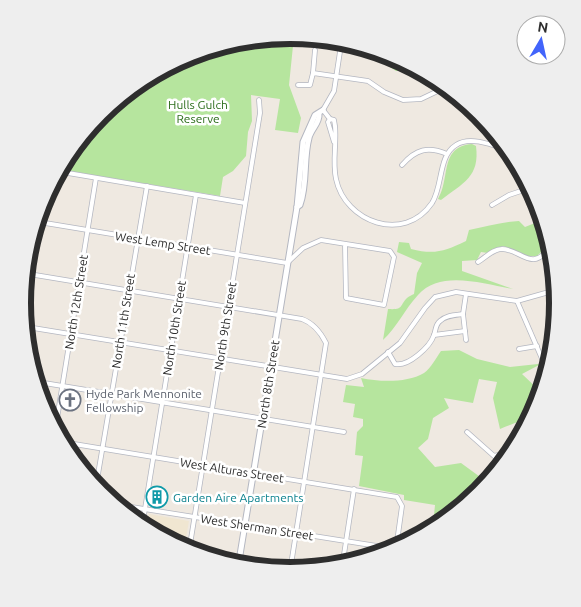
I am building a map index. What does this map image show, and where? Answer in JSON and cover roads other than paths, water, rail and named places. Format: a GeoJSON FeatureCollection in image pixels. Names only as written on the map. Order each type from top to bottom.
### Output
{"type":"FeatureCollection","features":[{"type":"Feature","properties":{"kind":"street","name":"North 8th Street"},"geometry":{"type":"LineString","coordinates":[[240,558],[296,207],[300,205],[304,190],[309,139],[320,119],[321,112],[332,99],[341,49]]}},
{"type":"Feature","properties":{"kind":"street"},"geometry":{"type":"LineString","coordinates":[[298,85],[310,85],[315,50]]}},
{"type":"Feature","properties":{"kind":"street"},"geometry":{"type":"LineString","coordinates":[[313,73],[368,82],[384,92],[403,100],[421,99],[438,91]]}},
{"type":"Feature","properties":{"kind":"street","name":"North 9th Street"},"geometry":{"type":"LineString","coordinates":[[190,543],[260,113],[259,100]]}},
{"type":"Feature","properties":{"kind":"street"},"geometry":{"type":"LineString","coordinates":[[321,112],[330,118],[328,122],[334,142],[336,179],[341,194],[361,216],[376,223],[388,225],[412,220],[431,205],[439,188],[447,154],[455,145],[470,140],[497,147]]}},
{"type":"Feature","properties":{"kind":"street"},"geometry":{"type":"LineString","coordinates":[[402,165],[411,155],[422,150],[434,150],[447,154]]}},
{"type":"Feature","properties":{"kind":"street"},"geometry":{"type":"LineString","coordinates":[[67,173],[245,203]]}},
{"type":"Feature","properties":{"kind":"street","name":"North 12th Street"},"geometry":{"type":"LineString","coordinates":[[57,417],[96,178]]}},
{"type":"Feature","properties":{"kind":"street","name":"North 11th Street"},"geometry":{"type":"LineString","coordinates":[[98,476],[147,186]]}},
{"type":"Feature","properties":{"kind":"street"},"geometry":{"type":"LineString","coordinates":[[492,205],[509,195],[524,190]]}},
{"type":"Feature","properties":{"kind":"street","name":"North 10th Street"},"geometry":{"type":"LineString","coordinates":[[144,517],[196,195]]}},
{"type":"Feature","properties":{"kind":"street","name":"West Lemp Street"},"geometry":{"type":"LineString","coordinates":[[44,223],[288,263]]}},
{"type":"Feature","properties":{"kind":"street"},"geometry":{"type":"LineString","coordinates":[[288,263],[303,248],[323,240],[390,251],[393,254],[384,305],[346,298],[346,244]]}},
{"type":"Feature","properties":{"kind":"street"},"geometry":{"type":"LineString","coordinates":[[478,262],[494,250],[504,249],[530,259],[544,254]]}},
{"type":"Feature","properties":{"kind":"street"},"geometry":{"type":"LineString","coordinates":[[482,252],[486,257]]}},
{"type":"Feature","properties":{"kind":"street"},"geometry":{"type":"LineString","coordinates":[[33,275],[279,315],[309,322],[326,343],[291,563]]}},
{"type":"Feature","properties":{"kind":"street"},"geometry":{"type":"LineString","coordinates":[[32,328],[346,379],[362,374],[400,343],[435,297],[449,293],[466,294],[517,302],[549,292]]}},
{"type":"Feature","properties":{"kind":"street"},"geometry":{"type":"LineString","coordinates":[[466,294],[462,314],[466,340]]}},
{"type":"Feature","properties":{"kind":"street"},"geometry":{"type":"LineString","coordinates":[[517,302],[542,359]]}},
{"type":"Feature","properties":{"kind":"street"},"geometry":{"type":"LineString","coordinates":[[388,352],[395,364],[403,364],[418,356],[434,335],[440,321],[446,317],[462,314]]}},
{"type":"Feature","properties":{"kind":"street"},"geometry":{"type":"LineString","coordinates":[[434,335],[465,331]]}},
{"type":"Feature","properties":{"kind":"street"},"geometry":{"type":"LineString","coordinates":[[519,350],[537,346]]}},
{"type":"Feature","properties":{"kind":"street"},"geometry":{"type":"LineString","coordinates":[[44,383],[344,432]]}},
{"type":"Feature","properties":{"kind":"street"},"geometry":{"type":"LineString","coordinates":[[467,432],[494,456],[501,454]]}},
{"type":"Feature","properties":{"kind":"street","name":"West Alturas Street"},"geometry":{"type":"LineString","coordinates":[[72,444],[397,497],[402,506],[397,540]]}},
{"type":"Feature","properties":{"kind":"street"},"geometry":{"type":"LineString","coordinates":[[343,558],[354,489]]}},
{"type":"Feature","properties":{"kind":"street","name":"West Sherman Street"},"geometry":{"type":"LineString","coordinates":[[130,507],[381,547]]}},
{"type":"Feature","properties":{"kind":"place","name":"Hyde Park Mennonite Fellowship"},"geometry":{"type":"Point","coordinates":[70,400]}},
{"type":"Feature","properties":{"kind":"place","name":"Garden Aire Apartments"},"geometry":{"type":"Point","coordinates":[157,497]}},
{"type":"Feature","properties":{"kind":"park label","name":"Hulls Gulch Reserve"},"geometry":{"type":"Point","coordinates":[198,111]}}]}
